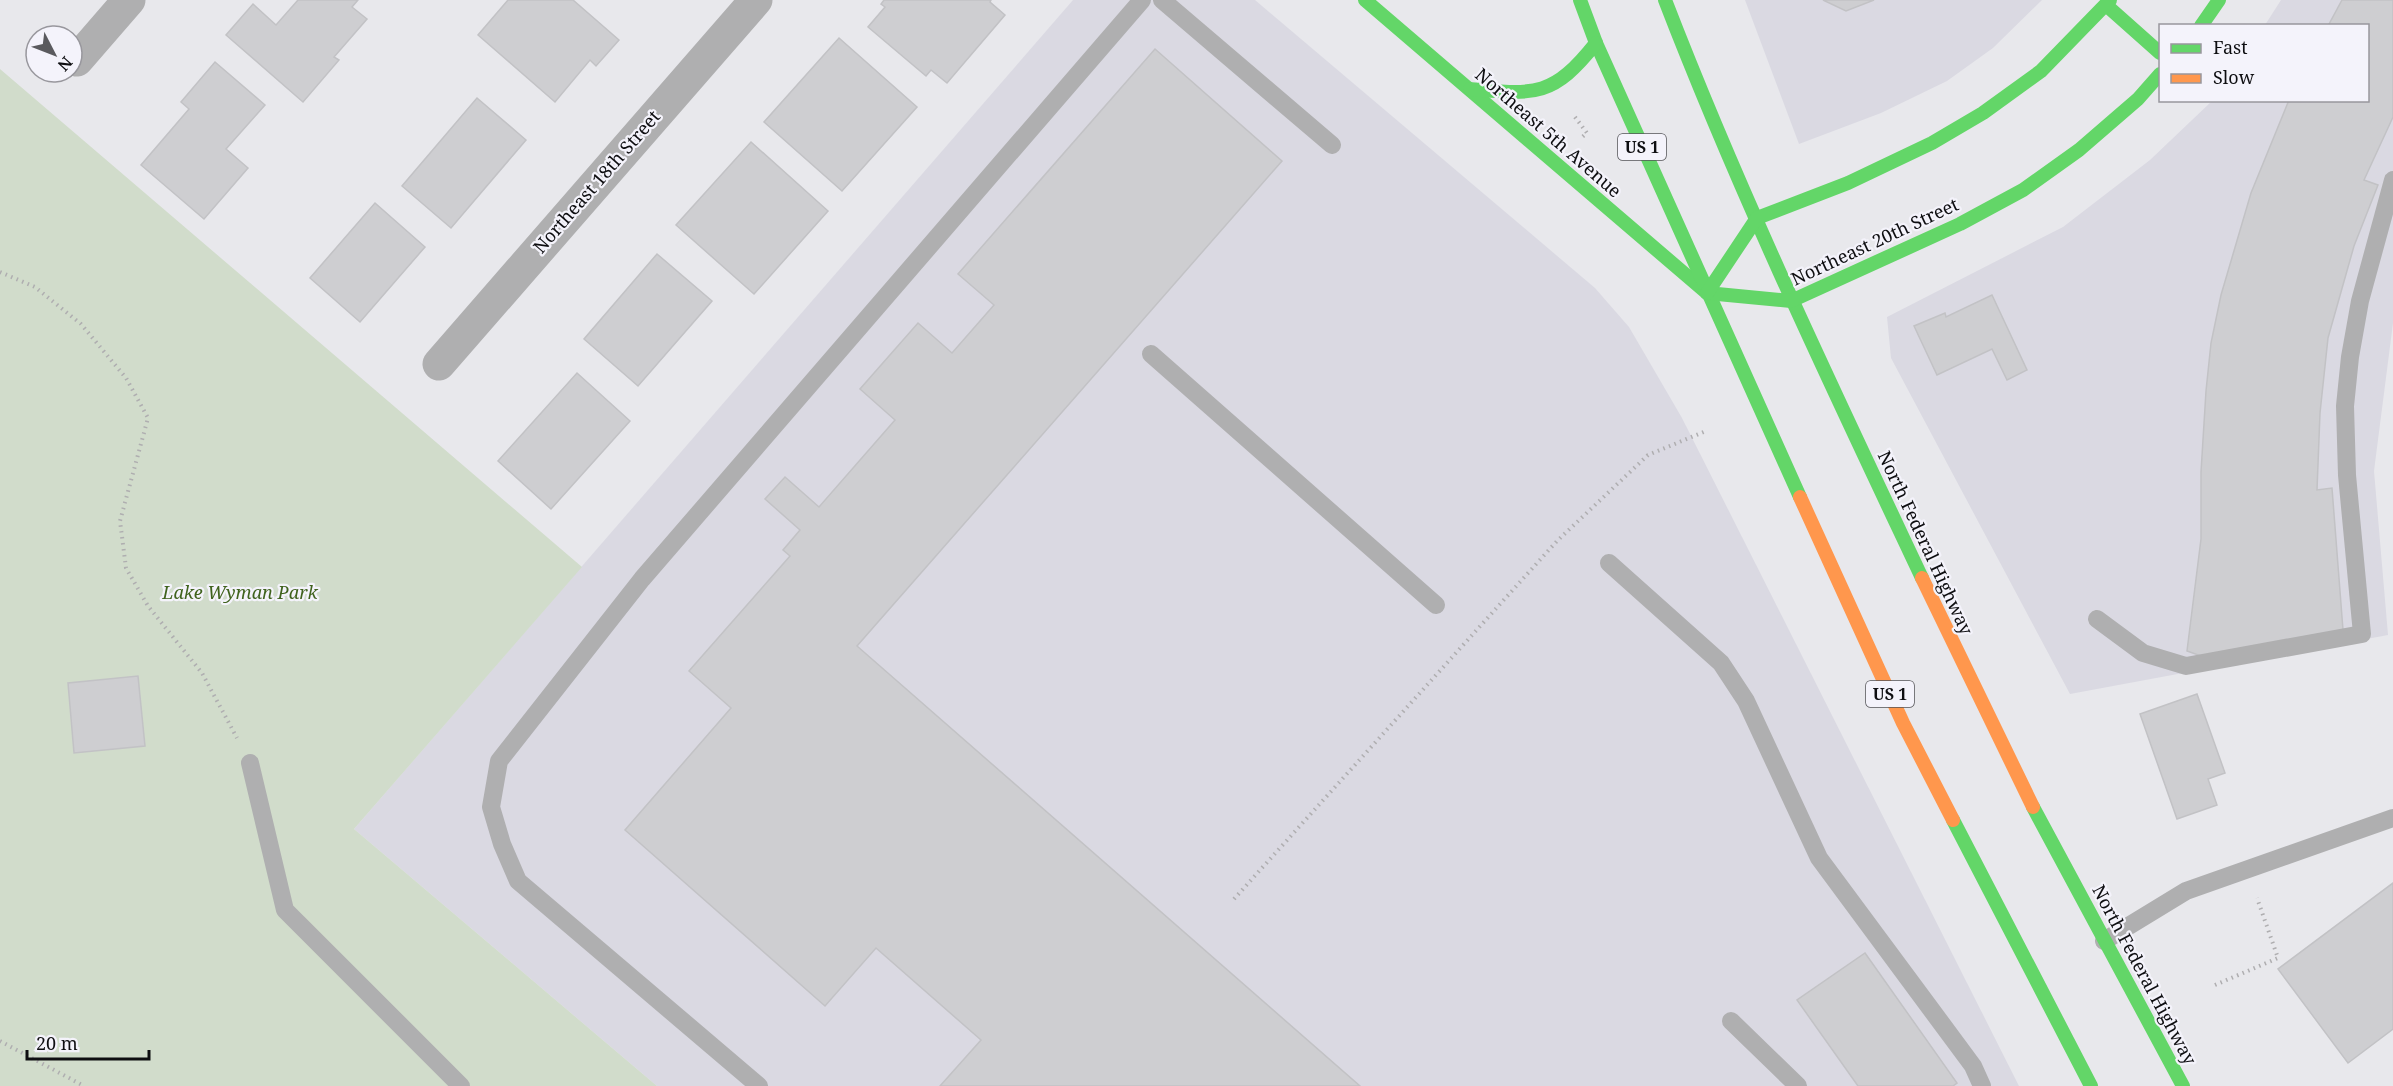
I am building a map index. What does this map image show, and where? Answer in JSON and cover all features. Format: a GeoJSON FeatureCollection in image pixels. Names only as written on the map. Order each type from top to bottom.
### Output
{"type":"FeatureCollection","features":[{"type":"Feature","properties":{"kind":"main road","name":"Northeast 5th Avenue"},"geometry":{"type":"LineString","coordinates":[[1365,0],[1707,293]]}},
{"type":"Feature","properties":{"kind":"main road","name":"US 1"},"geometry":{"type":"LineString","coordinates":[[1580,0],[1596,43],[1707,293],[1903,723],[2091,1086]]}},
{"type":"Feature","properties":{"kind":"main road","name":"North Federal Highway"},"geometry":{"type":"LineString","coordinates":[[1665,0],[1688,60],[1791,301],[1974,688],[2104,941],[2183,1086]]}},
{"type":"Feature","properties":{"kind":"main road"},"geometry":{"type":"LineString","coordinates":[[2202,24],[2219,0]]}},
{"type":"Feature","properties":{"kind":"main road"},"geometry":{"type":"LineString","coordinates":[[1707,293],[1757,218],[1848,183],[1932,143],[1983,112],[2041,71],[2108,2],[2159,52]]}},
{"type":"Feature","properties":{"kind":"main road"},"geometry":{"type":"LineString","coordinates":[[1470,89],[1526,94],[1556,85],[1577,68],[1596,43]]}},
{"type":"Feature","properties":{"kind":"main road","name":"Northeast 20th Street"},"geometry":{"type":"LineString","coordinates":[[1707,293],[1791,301],[1960,224],[2023,190],[2079,150],[2138,99],[2159,75]]}},
{"type":"Feature","properties":{"kind":"street"},"geometry":{"type":"LineString","coordinates":[[84,52],[129,0]]}},
{"type":"Feature","properties":{"kind":"street","name":"Northeast 18th Street"},"geometry":{"type":"LineString","coordinates":[[439,364],[756,0]]}},
{"type":"Feature","properties":{"kind":"lane"},"geometry":{"type":"LineString","coordinates":[[759,1086],[518,881],[502,844],[491,807],[499,760],[642,579],[1142,0]]}},
{"type":"Feature","properties":{"kind":"lane"},"geometry":{"type":"LineString","coordinates":[[1162,0],[1332,144]]}},
{"type":"Feature","properties":{"kind":"lane"},"geometry":{"type":"LineString","coordinates":[[2097,619],[2143,653],[2186,666],[2362,634],[2347,475],[2345,406],[2350,357],[2360,301],[2393,180]]}},
{"type":"Feature","properties":{"kind":"lane"},"geometry":{"type":"LineString","coordinates":[[1151,354],[1436,605]]}},
{"type":"Feature","properties":{"kind":"lane"},"geometry":{"type":"LineString","coordinates":[[1609,563],[1721,663],[1746,701],[1819,858],[1973,1066],[1982,1086]]}},
{"type":"Feature","properties":{"kind":"lane"},"geometry":{"type":"LineString","coordinates":[[250,763],[285,910],[461,1086]]}},
{"type":"Feature","properties":{"kind":"lane"},"geometry":{"type":"LineString","coordinates":[[2104,941],[2186,891],[2393,818]]}},
{"type":"Feature","properties":{"kind":"lane"},"geometry":{"type":"LineString","coordinates":[[1731,1021],[1798,1086]]}},
{"type":"Feature","properties":{"kind":"path"},"geometry":{"type":"LineString","coordinates":[[1571,111],[1587,133],[1577,142]]}},
{"type":"Feature","properties":{"kind":"path"},"geometry":{"type":"LineString","coordinates":[[0,272],[35,287],[81,324],[126,378],[148,418],[120,521],[126,568],[148,606],[202,673],[250,763]]}},
{"type":"Feature","properties":{"kind":"path"},"geometry":{"type":"LineString","coordinates":[[1234,899],[1557,540],[1648,455],[1706,431]]}},
{"type":"Feature","properties":{"kind":"path"},"geometry":{"type":"LineString","coordinates":[[2215,985],[2278,957],[2247,870]]}},
{"type":"Feature","properties":{"kind":"path"},"geometry":{"type":"LineString","coordinates":[[0,1041],[84,1086]]}},
{"type":"Feature","properties":{"kind":"shaded area"},"geometry":{"type":"Polygon","coordinates":[[[1073,0],[1255,0],[1595,288],[1629,327],[1682,418],[2019,1086],[657,1086],[354,829],[1073,0]]]}},
{"type":"Feature","properties":{"kind":"shaded area"},"geometry":{"type":"Polygon","coordinates":[[[1745,0],[2042,0],[1993,48],[1947,81],[1881,113],[1799,144],[1745,0]]]}},
{"type":"Feature","properties":{"kind":"shaded area"},"geometry":{"type":"Polygon","coordinates":[[[2281,0],[2393,0],[2393,323],[2374,471],[2388,635],[2070,694],[1891,358],[1887,317],[2063,227],[2150,160],[2211,102],[2369,102],[2369,24],[2266,24],[2281,0]]]}},
{"type":"Feature","properties":{"kind":"green space","name":"Lake Wyman Park"},"geometry":{"type":"Polygon","coordinates":[[[0,69],[582,567],[354,829],[657,1086],[0,1086],[0,69]]]}},
{"type":"Feature","properties":{"kind":"building"},"geometry":{"type":"Polygon","coordinates":[[[298,0],[358,0],[352,7],[367,19],[334,57],[339,60],[303,102],[226,35],[253,4],[276,25],[298,0]]]}},
{"type":"Feature","properties":{"kind":"building"},"geometry":{"type":"Polygon","coordinates":[[[508,0],[573,0],[619,40],[596,66],[590,60],[555,102],[478,35],[508,0]]]}},
{"type":"Feature","properties":{"kind":"building"},"geometry":{"type":"Polygon","coordinates":[[[884,0],[991,0],[990,2],[1005,15],[947,83],[931,70],[926,76],[868,27],[885,7],[881,4],[884,0]]]}},
{"type":"Feature","properties":{"kind":"building"},"geometry":{"type":"Polygon","coordinates":[[[1823,0],[1874,0],[1846,11],[1823,0]]]}},
{"type":"Feature","properties":{"kind":"building"},"geometry":{"type":"Polygon","coordinates":[[[2342,0],[2393,0],[2393,117],[2364,180],[2378,185],[2354,246],[2328,338],[2320,413],[2317,490],[2332,488],[2343,630],[2201,656],[2187,651],[2201,539],[2201,472],[2211,343],[2221,295],[2251,193],[2288,102],[2369,102],[2369,24],[2329,24],[2342,0]]]}},
{"type":"Feature","properties":{"kind":"building"},"geometry":{"type":"Polygon","coordinates":[[[839,38],[917,107],[842,191],[764,122],[839,38]]]}},
{"type":"Feature","properties":{"kind":"building"},"geometry":{"type":"Polygon","coordinates":[[[1155,49],[1282,161],[857,646],[1360,1086],[940,1086],[981,1040],[876,948],[825,1006],[625,830],[731,708],[689,671],[790,556],[783,550],[800,530],[765,499],[785,477],[819,507],[895,420],[860,389],[918,323],[952,353],[994,305],[958,274],[1155,49]]]}},
{"type":"Feature","properties":{"kind":"building"},"geometry":{"type":"Polygon","coordinates":[[[215,62],[265,105],[226,149],[248,168],[204,219],[141,165],[189,109],[181,102],[215,62]]]}},
{"type":"Feature","properties":{"kind":"building"},"geometry":{"type":"Polygon","coordinates":[[[477,98],[526,140],[451,228],[402,186],[477,98]]]}},
{"type":"Feature","properties":{"kind":"building"},"geometry":{"type":"Polygon","coordinates":[[[751,142],[828,211],[754,294],[676,225],[751,142]]]}},
{"type":"Feature","properties":{"kind":"building"},"geometry":{"type":"Polygon","coordinates":[[[375,203],[425,247],[360,322],[310,278],[375,203]]]}},
{"type":"Feature","properties":{"kind":"building"},"geometry":{"type":"Polygon","coordinates":[[[657,254],[712,301],[638,386],[584,339],[657,254]]]}},
{"type":"Feature","properties":{"kind":"building"},"geometry":{"type":"Polygon","coordinates":[[[1992,295],[2027,370],[2007,380],[1992,349],[1937,375],[1914,326],[1945,313],[1946,317],[1992,295]]]}},
{"type":"Feature","properties":{"kind":"building"},"geometry":{"type":"Polygon","coordinates":[[[577,373],[630,421],[551,509],[498,461],[577,373]]]}},
{"type":"Feature","properties":{"kind":"building"},"geometry":{"type":"Polygon","coordinates":[[[138,676],[145,746],[74,753],[68,683],[138,676]]]}},
{"type":"Feature","properties":{"kind":"building"},"geometry":{"type":"Polygon","coordinates":[[[2197,694],[2225,773],[2208,779],[2217,805],[2177,819],[2140,714],[2197,694]]]}},
{"type":"Feature","properties":{"kind":"building"},"geometry":{"type":"Polygon","coordinates":[[[2393,883],[2393,1029],[2348,1063],[2278,969],[2393,883]]]}},
{"type":"Feature","properties":{"kind":"building"},"geometry":{"type":"Polygon","coordinates":[[[1865,953],[1957,1083],[1953,1086],[1858,1086],[1797,1000],[1865,953]]]}},
{"type":"Feature","properties":{"kind":"traffic: fast"},"geometry":{"type":"LineString","coordinates":[[1365,0],[1707,293]]}},
{"type":"Feature","properties":{"kind":"traffic: fast"},"geometry":{"type":"LineString","coordinates":[[1580,0],[1596,43],[1800,497]]}},
{"type":"Feature","properties":{"kind":"traffic: fast"},"geometry":{"type":"LineString","coordinates":[[1665,0],[1756,219],[1922,578]]}},
{"type":"Feature","properties":{"kind":"traffic: fast"},"geometry":{"type":"LineString","coordinates":[[1707,293],[1757,218],[1848,183],[1932,143],[1983,113],[2041,71],[2110,0]]}},
{"type":"Feature","properties":{"kind":"traffic: fast"},"geometry":{"type":"LineString","coordinates":[[2202,24],[2219,0]]}},
{"type":"Feature","properties":{"kind":"traffic: fast"},"geometry":{"type":"LineString","coordinates":[[2106,5],[2159,52]]}},
{"type":"Feature","properties":{"kind":"traffic: fast"},"geometry":{"type":"LineString","coordinates":[[1470,89],[1511,92],[1542,89],[1567,74],[1596,43]]}},
{"type":"Feature","properties":{"kind":"traffic: fast"},"geometry":{"type":"LineString","coordinates":[[1707,293],[1791,301],[1960,224],[2023,190],[2079,150],[2138,99],[2159,75]]}},
{"type":"Feature","properties":{"kind":"traffic: fast"},"geometry":{"type":"LineString","coordinates":[[2033,807],[2183,1086]]}},
{"type":"Feature","properties":{"kind":"traffic: fast"},"geometry":{"type":"LineString","coordinates":[[1953,820],[2091,1086]]}},
{"type":"Feature","properties":{"kind":"traffic: slow"},"geometry":{"type":"LineString","coordinates":[[1800,497],[1903,723],[1953,820]]}},
{"type":"Feature","properties":{"kind":"traffic: slow"},"geometry":{"type":"LineString","coordinates":[[1922,578],[2033,807]]}}]}
